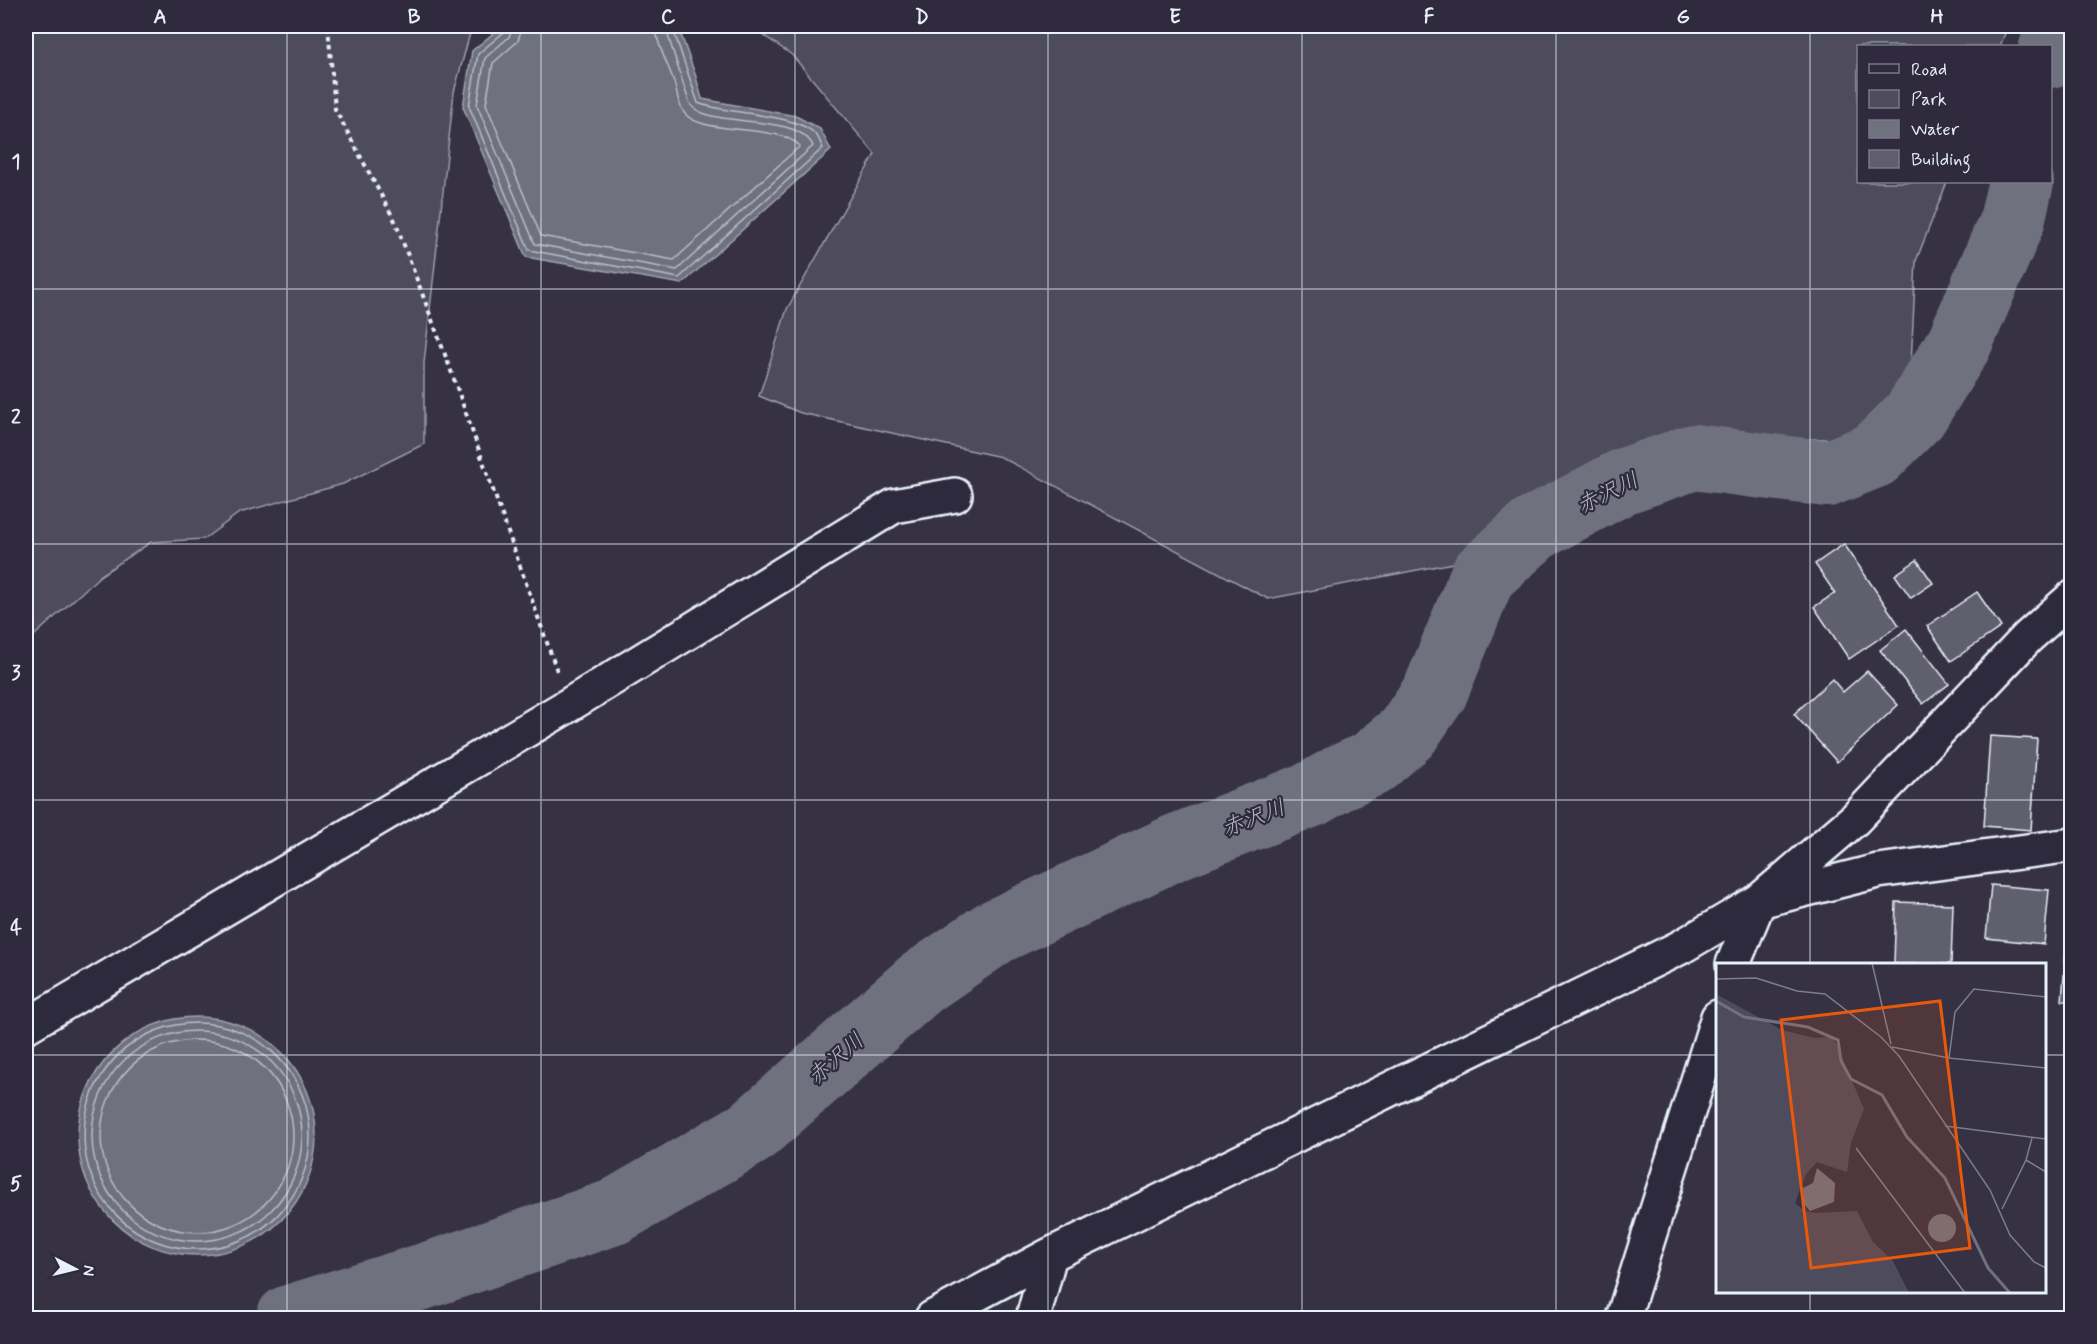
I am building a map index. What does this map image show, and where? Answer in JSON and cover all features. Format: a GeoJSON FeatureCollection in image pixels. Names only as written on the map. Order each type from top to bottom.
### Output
{"type":"FeatureCollection","features":[{"type":"Feature","properties":{"kind":"street"},"geometry":{"type":"LineString","coordinates":[[26,1026],[569,705],[894,506],[955,495]]}},
{"type":"Feature","properties":{"kind":"street"},"geometry":{"type":"LineString","coordinates":[[932,1318],[1050,1255],[1681,947],[1760,901],[1855,819],[2028,637],[2072,598]]}},
{"type":"Feature","properties":{"kind":"street"},"geometry":{"type":"LineString","coordinates":[[1760,901],[1878,871],[2072,845]]}},
{"type":"Feature","properties":{"kind":"street"},"geometry":{"type":"LineString","coordinates":[[1733,963],[1760,901]]}},
{"type":"Feature","properties":{"kind":"street"},"geometry":{"type":"LineString","coordinates":[[1623,1318],[1716,1023]]}},
{"type":"Feature","properties":{"kind":"street"},"geometry":{"type":"LineString","coordinates":[[1033,1318],[1050,1255]]}},
{"type":"Feature","properties":{"kind":"path"},"geometry":{"type":"LineString","coordinates":[[328,26],[335,109],[395,221],[450,368],[569,705]]}},
{"type":"Feature","properties":{"kind":"green space"},"geometry":{"type":"Polygon","coordinates":[[[26,26],[472,26],[454,92],[424,363],[424,444],[343,484],[239,513],[204,539],[151,542],[101,575],[26,643],[26,26]]]}},
{"type":"Feature","properties":{"kind":"green space"},"geometry":{"type":"Polygon","coordinates":[[[750,26],[2008,26],[2000,45],[1857,45],[1857,183],[1947,183],[1916,261],[1909,405],[1854,439],[1782,439],[1484,557],[1268,599],[1001,457],[801,413],[759,396],[787,309],[875,154],[792,55],[750,26]]]}},
{"type":"Feature","properties":{"kind":"water"},"geometry":{"type":"Polygon","coordinates":[[[502,26],[678,26],[702,99],[796,116],[820,129],[831,150],[682,284],[526,257],[463,107],[472,51],[502,26]]]}},
{"type":"Feature","properties":{"kind":"water"},"geometry":{"type":"Polygon","coordinates":[[[197,1017],[220,1019],[242,1026],[263,1037],[281,1052],[296,1070],[307,1091],[314,1113],[316,1136],[314,1159],[307,1181],[296,1202],[281,1220],[263,1235],[242,1246],[220,1253],[197,1255],[174,1253],[152,1246],[131,1235],[113,1220],[98,1202],[87,1181],[80,1159],[78,1136],[80,1113],[87,1091],[98,1070],[113,1052],[131,1037],[152,1026],[174,1019],[197,1017]]]}},
{"type":"Feature","properties":{"kind":"building"},"geometry":{"type":"Polygon","coordinates":[[[1844,544],[1899,625],[1849,659],[1814,607],[1835,593],[1815,564],[1844,544]]]}},
{"type":"Feature","properties":{"kind":"building"},"geometry":{"type":"Polygon","coordinates":[[[1917,560],[1933,583],[1911,598],[1895,575],[1917,560]]]}},
{"type":"Feature","properties":{"kind":"building"},"geometry":{"type":"Polygon","coordinates":[[[1977,592],[2001,627],[1951,661],[1927,626],[1977,592]]]}},
{"type":"Feature","properties":{"kind":"building"},"geometry":{"type":"Polygon","coordinates":[[[1906,629],[1949,684],[1923,704],[1880,650],[1906,629]]]}},
{"type":"Feature","properties":{"kind":"building"},"geometry":{"type":"Polygon","coordinates":[[[1867,671],[1898,705],[1837,762],[1794,714],[1832,679],[1843,692],[1867,671]]]}},
{"type":"Feature","properties":{"kind":"building"},"geometry":{"type":"Polygon","coordinates":[[[1990,736],[2037,739],[2031,830],[1984,826],[1990,736]]]}},
{"type":"Feature","properties":{"kind":"building"},"geometry":{"type":"Polygon","coordinates":[[[1991,885],[2049,890],[2044,944],[1986,938],[1991,885]]]}},
{"type":"Feature","properties":{"kind":"building"},"geometry":{"type":"Polygon","coordinates":[[[1896,902],[1953,904],[1951,963],[1894,963],[1896,902]]]}},
{"type":"Feature","properties":{"kind":"building"},"geometry":{"type":"Polygon","coordinates":[[[2068,924],[2072,924],[2072,1001],[2062,1001],[2068,924]]]}},
{"type":"Feature","properties":{"kind":"waterway","name":"赤沢川"},"geometry":{"type":"LineString","coordinates":[[2052,48],[2058,26]]}},
{"type":"Feature","properties":{"kind":"waterway","name":"赤沢川"},"geometry":{"type":"LineString","coordinates":[[289,1318],[428,1275],[614,1212],[750,1133],[921,983],[995,932],[1176,847],[1312,794],[1343,776],[1371,764],[1407,733],[1435,692],[1483,575],[1534,529],[1624,481],[1694,457],[1827,474],[1875,455],[1915,415],[1959,344],[2012,221],[2021,183]]}}]}
